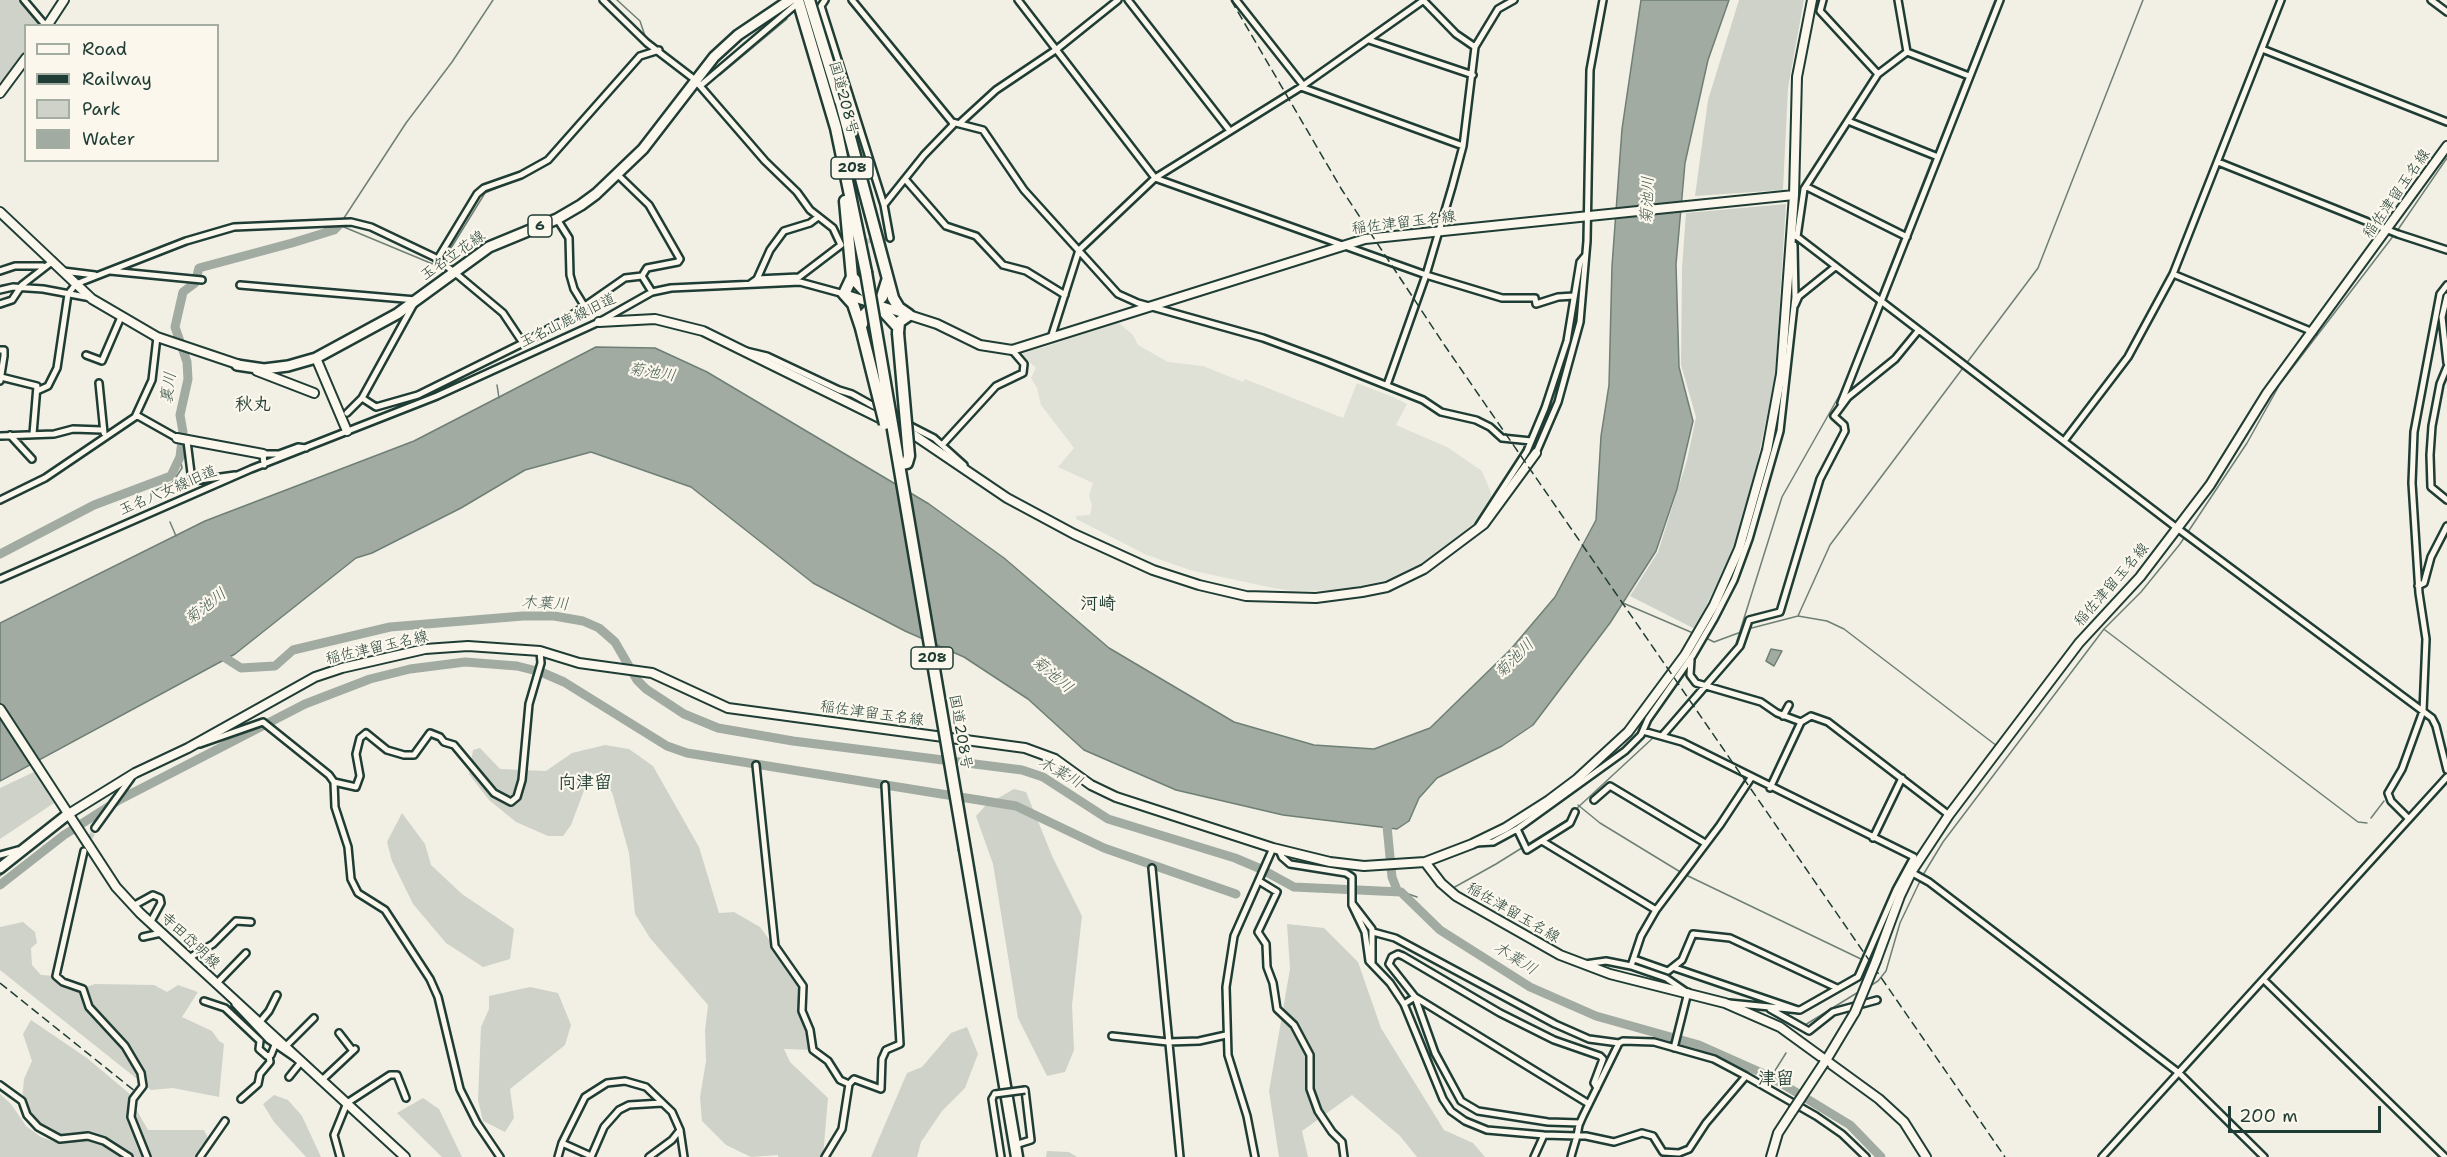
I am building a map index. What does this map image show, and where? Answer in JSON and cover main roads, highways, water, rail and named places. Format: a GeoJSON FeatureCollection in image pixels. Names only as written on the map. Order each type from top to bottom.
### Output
{"type":"FeatureCollection","features":[{"type":"Feature","properties":{"kind":"highway","name":"国道208号"},"geometry":{"type":"LineString","coordinates":[[799,0],[839,96],[851,161],[860,241]]}},
{"type":"Feature","properties":{"kind":"highway","name":"国道208号"},"geometry":{"type":"LineString","coordinates":[[799,0],[836,128],[866,272],[1017,1157]]}},
{"type":"Feature","properties":{"kind":"highway"},"geometry":{"type":"LineString","coordinates":[[839,96],[893,298],[899,308],[909,315],[898,329]]}},
{"type":"Feature","properties":{"kind":"highway"},"geometry":{"type":"LineString","coordinates":[[830,110],[845,198],[852,278],[844,294],[853,304],[861,328],[903,496]]}},
{"type":"Feature","properties":{"kind":"highway"},"geometry":{"type":"LineString","coordinates":[[861,328],[865,314],[886,289],[887,275]]}},
{"type":"Feature","properties":{"kind":"highway"},"geometry":{"type":"LineString","coordinates":[[852,278],[898,329],[909,456],[907,463],[898,465]]}},
{"type":"Feature","properties":{"kind":"main road"},"geometry":{"type":"LineString","coordinates":[[48,24],[64,0]]}},
{"type":"Feature","properties":{"kind":"main road","name":"玉名立花線"},"geometry":{"type":"LineString","coordinates":[[237,364],[271,368],[316,358],[397,314],[506,239],[557,219],[596,194],[643,148],[738,35],[799,0]]}},
{"type":"Feature","properties":{"kind":"main road"},"geometry":{"type":"LineString","coordinates":[[1425,862],[1475,843],[1533,811],[1596,763],[1628,732],[1669,679],[1714,605],[1739,549],[1755,497],[1775,410],[1794,235],[1797,77],[1812,0]]}},
{"type":"Feature","properties":{"kind":"main road"},"geometry":{"type":"LineString","coordinates":[[0,93],[24,61]]}},
{"type":"Feature","properties":{"kind":"main road","name":"稲佐津留玉名線"},"geometry":{"type":"LineString","coordinates":[[1825,1060],[1855,1012],[1912,873],[1949,815],[2079,643],[2182,532],[2267,393],[2390,231],[2447,146]]}},
{"type":"Feature","properties":{"kind":"main road","name":"稲佐津留玉名線"},"geometry":{"type":"LineString","coordinates":[[844,294],[938,324],[980,345],[1012,350],[1365,239],[1794,195]]}},
{"type":"Feature","properties":{"kind":"main road"},"geometry":{"type":"LineString","coordinates":[[0,212],[92,299],[121,317],[157,337],[314,393]]}},
{"type":"Feature","properties":{"kind":"main road"},"geometry":{"type":"LineString","coordinates":[[599,322],[634,319],[672,321],[703,331],[914,435],[991,488],[1074,534],[1153,570],[1199,585],[1246,596],[1317,598],[1387,586],[1424,569],[1472,534],[1504,501],[1536,453]]}},
{"type":"Feature","properties":{"kind":"main road"},"geometry":{"type":"LineString","coordinates":[[316,358],[347,431]]}},
{"type":"Feature","properties":{"kind":"main road"},"geometry":{"type":"LineString","coordinates":[[177,438],[263,454]]}},
{"type":"Feature","properties":{"kind":"main road","name":"稲佐津留玉名線"},"geometry":{"type":"LineString","coordinates":[[64,811],[188,748],[315,677],[342,668],[425,649],[468,646],[540,651],[579,663],[665,677],[728,708],[1041,752],[1103,792],[1276,849],[1330,862],[1384,866],[1425,862],[1441,883],[1467,904],[1583,965],[1725,1003],[1780,1027],[1904,1122],[1926,1157]]}},
{"type":"Feature","properties":{"kind":"main road","name":"寺田岱明線"},"geometry":{"type":"LineString","coordinates":[[0,709],[64,811],[116,887],[150,923],[405,1157]]}},
{"type":"Feature","properties":{"kind":"main road"},"geometry":{"type":"LineString","coordinates":[[0,868],[64,811]]}},
{"type":"Feature","properties":{"kind":"main road"},"geometry":{"type":"LineString","coordinates":[[1771,1156],[1778,1133],[1825,1060]]}},
{"type":"Feature","properties":{"kind":"water","name":"菊池川"},"geometry":{"type":"Polygon","coordinates":[[[1641,0],[1729,0],[1708,60],[1685,163],[1676,264],[1679,367],[1693,421],[1677,489],[1656,551],[1610,623],[1533,725],[1502,746],[1437,778],[1419,798],[1409,821],[1397,829],[1283,815],[1176,790],[1084,750],[1028,699],[964,657],[905,631],[813,583],[691,487],[591,452],[525,470],[461,508],[372,553],[356,558],[235,654],[0,781],[0,623],[205,521],[414,441],[596,347],[655,348],[707,372],[929,504],[1004,558],[1109,648],[1234,722],[1314,745],[1374,749],[1430,728],[1510,650],[1555,597],[1596,520],[1601,436],[1609,385],[1612,266],[1622,129],[1641,0]]]}},
{"type":"Feature","properties":{"kind":"water"},"geometry":{"type":"Polygon","coordinates":[[[1771,649],[1782,651],[1774,666],[1766,661],[1771,649]]]}},
{"type":"Feature","properties":{"kind":"waterway"},"geometry":{"type":"LineString","coordinates":[[344,218],[406,123],[452,62],[493,0]]}},
{"type":"Feature","properties":{"kind":"waterway"},"geometry":{"type":"LineString","coordinates":[[617,0],[640,21],[645,36],[684,67]]}},
{"type":"Feature","properties":{"kind":"waterway"},"geometry":{"type":"LineString","coordinates":[[1967,72],[1995,0]]}},
{"type":"Feature","properties":{"kind":"waterway"},"geometry":{"type":"LineString","coordinates":[[1798,616],[1830,545],[2038,268],[2143,0]]}},
{"type":"Feature","properties":{"kind":"waterway"},"geometry":{"type":"LineString","coordinates":[[720,75],[787,19]]}},
{"type":"Feature","properties":{"kind":"waterway"},"geometry":{"type":"LineString","coordinates":[[676,69],[689,80]]}},
{"type":"Feature","properties":{"kind":"waterway"},"geometry":{"type":"LineString","coordinates":[[1935,153],[1965,76]]}},
{"type":"Feature","properties":{"kind":"waterway"},"geometry":{"type":"LineString","coordinates":[[1879,295],[1933,157]]}},
{"type":"Feature","properties":{"kind":"waterway"},"geometry":{"type":"LineString","coordinates":[[2397,231],[2447,158]]}},
{"type":"Feature","properties":{"kind":"waterway"},"geometry":{"type":"LineString","coordinates":[[443,261],[485,193],[520,178]]}},
{"type":"Feature","properties":{"kind":"waterway"},"geometry":{"type":"LineString","coordinates":[[339,225],[440,267]]}},
{"type":"Feature","properties":{"kind":"waterway","name":"裏川"},"geometry":{"type":"LineString","coordinates":[[0,554],[94,505],[171,476],[180,457],[183,432],[180,415],[188,379],[187,362],[175,327],[183,292],[195,283],[199,268],[292,243],[334,230],[339,225]]}},
{"type":"Feature","properties":{"kind":"waterway"},"geometry":{"type":"LineString","coordinates":[[1923,875],[1943,842],[2104,629],[2141,592],[2180,544],[2247,443],[2280,384],[2394,235]]}},
{"type":"Feature","properties":{"kind":"waterway"},"geometry":{"type":"LineString","coordinates":[[1704,683],[1735,647],[1782,497],[1843,389],[1878,300]]}},
{"type":"Feature","properties":{"kind":"waterway"},"geometry":{"type":"LineString","coordinates":[[497,385],[499,398]]}},
{"type":"Feature","properties":{"kind":"waterway"},"geometry":{"type":"LineString","coordinates":[[156,490],[172,483],[182,468],[180,457]]}},
{"type":"Feature","properties":{"kind":"waterway"},"geometry":{"type":"LineString","coordinates":[[170,522],[176,536]]}},
{"type":"Feature","properties":{"kind":"waterway"},"geometry":{"type":"LineString","coordinates":[[1623,603],[1693,633]]}},
{"type":"Feature","properties":{"kind":"waterway","name":"木葉川"},"geometry":{"type":"LineString","coordinates":[[216,652],[241,668],[275,666],[293,650],[390,627],[523,616],[554,616],[583,621],[599,628],[615,642],[637,680],[646,689],[684,714],[718,728],[793,741],[1022,770],[1043,777],[1108,819],[1235,858],[1294,887],[1401,892],[1440,930],[1530,987],[1596,1016],[1699,1045],[1771,1077],[1850,1125],[1881,1157]]}},
{"type":"Feature","properties":{"kind":"waterway"},"geometry":{"type":"LineString","coordinates":[[1748,629],[1798,616],[1827,621],[1844,629],[1997,746]]}},
{"type":"Feature","properties":{"kind":"waterway"},"geometry":{"type":"LineString","coordinates":[[2105,630],[2358,822],[2367,823]]}},
{"type":"Feature","properties":{"kind":"waterway"},"geometry":{"type":"LineString","coordinates":[[1706,638],[1714,642],[1741,632]]}},
{"type":"Feature","properties":{"kind":"waterway"},"geometry":{"type":"LineString","coordinates":[[0,885],[64,835],[119,800],[305,704],[370,679],[410,669],[465,662],[517,666],[541,672],[564,682],[667,746],[687,753],[1016,806],[1104,848],[1236,894]]}},
{"type":"Feature","properties":{"kind":"waterway"},"geometry":{"type":"LineString","coordinates":[[1658,734],[1678,714]]}},
{"type":"Feature","properties":{"kind":"waterway"},"geometry":{"type":"LineString","coordinates":[[1574,811],[1654,737]]}},
{"type":"Feature","properties":{"kind":"waterway"},"geometry":{"type":"LineString","coordinates":[[2371,818],[2384,801]]}},
{"type":"Feature","properties":{"kind":"waterway"},"geometry":{"type":"LineString","coordinates":[[1578,805],[1600,823],[1682,873]]}},
{"type":"Feature","properties":{"kind":"waterway"},"geometry":{"type":"LineString","coordinates":[[1386,816],[1392,877],[1397,890]]}},
{"type":"Feature","properties":{"kind":"waterway"},"geometry":{"type":"LineString","coordinates":[[1453,888],[1570,818]]}},
{"type":"Feature","properties":{"kind":"waterway"},"geometry":{"type":"LineString","coordinates":[[0,876],[24,856]]}},
{"type":"Feature","properties":{"kind":"waterway"},"geometry":{"type":"LineString","coordinates":[[1686,875],[1863,960]]}},
{"type":"Feature","properties":{"kind":"waterway"},"geometry":{"type":"LineString","coordinates":[[1870,986],[1878,981],[1886,971],[1900,923],[1921,879]]}},
{"type":"Feature","properties":{"kind":"waterway"},"geometry":{"type":"LineString","coordinates":[[1397,890],[1417,897]]}},
{"type":"Feature","properties":{"kind":"waterway"},"geometry":{"type":"LineString","coordinates":[[1805,1025],[1860,991]]}},
{"type":"Feature","properties":{"kind":"waterway"},"geometry":{"type":"LineString","coordinates":[[1771,1077],[1786,1053]]}},
{"type":"Feature","properties":{"kind":"tunnel"},"geometry":{"type":"LineString","coordinates":[[859,242],[890,238]]}},
{"type":"Feature","properties":{"kind":"tunnel"},"geometry":{"type":"LineString","coordinates":[[84,851],[95,828]]}},
{"type":"Feature","properties":{"kind":"railway"},"geometry":{"type":"LineString","coordinates":[[1231,0],[1342,190],[1445,346],[2005,1157]]}},
{"type":"Feature","properties":{"kind":"railway"},"geometry":{"type":"LineString","coordinates":[[0,983],[136,1092]]}},
{"type":"Feature","properties":{"kind":"district","name":"秋丸"},"geometry":{"type":"Point","coordinates":[253,405]}},
{"type":"Feature","properties":{"kind":"district","name":"河崎"},"geometry":{"type":"Point","coordinates":[1098,604]}},
{"type":"Feature","properties":{"kind":"district","name":"向津留"},"geometry":{"type":"Point","coordinates":[585,783]}},
{"type":"Feature","properties":{"kind":"district","name":"津留"},"geometry":{"type":"Point","coordinates":[1776,1079]}}]}
